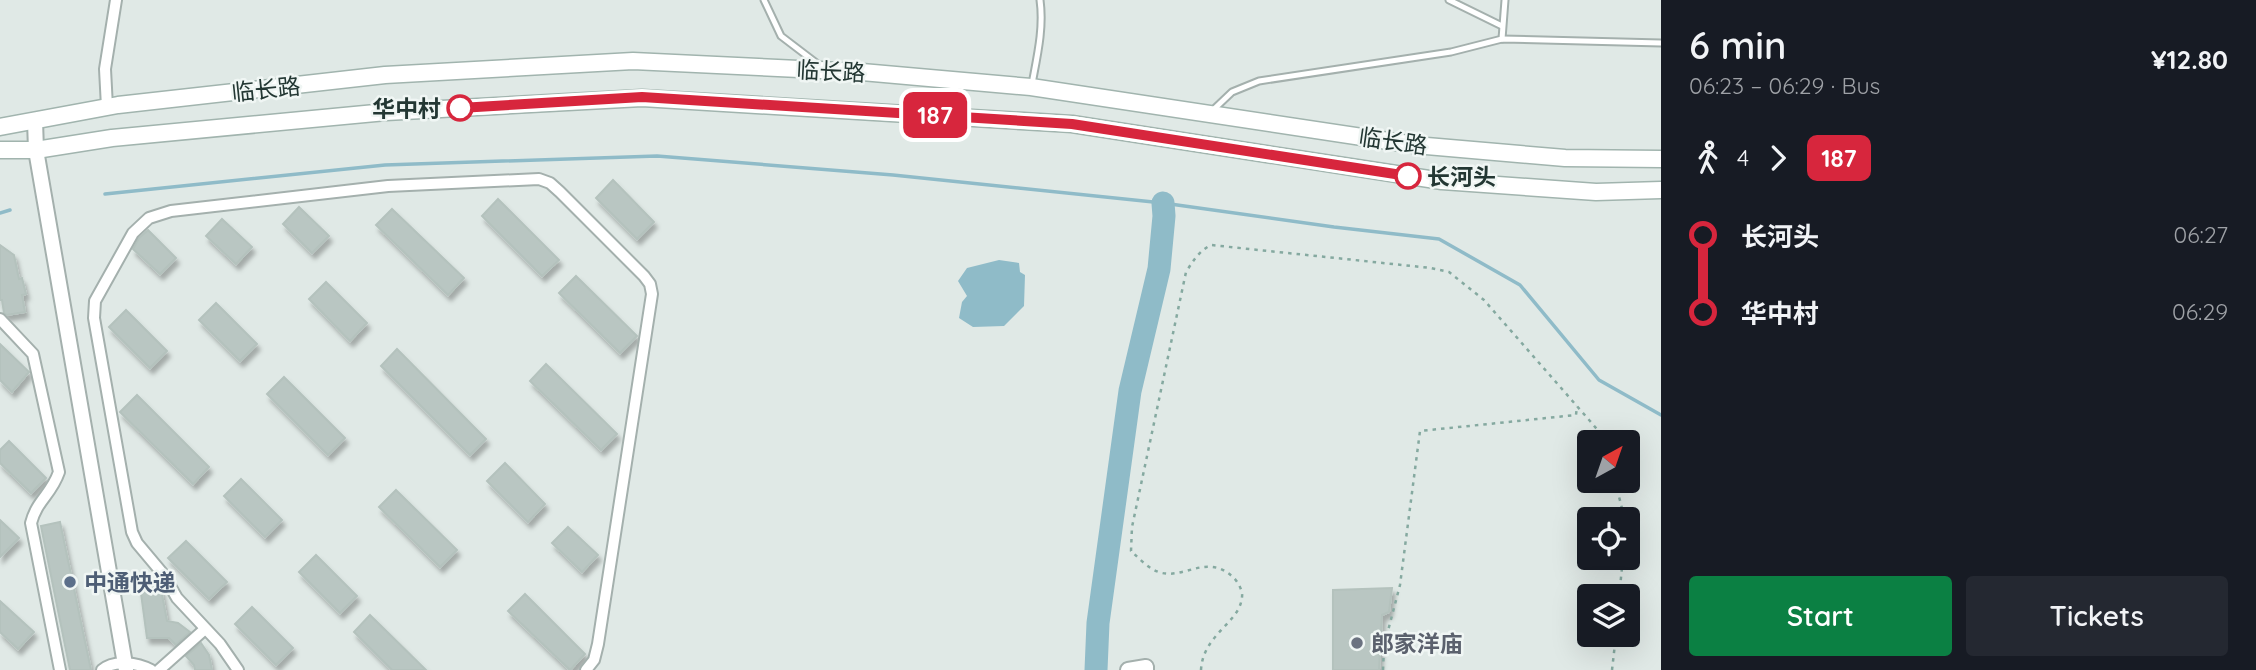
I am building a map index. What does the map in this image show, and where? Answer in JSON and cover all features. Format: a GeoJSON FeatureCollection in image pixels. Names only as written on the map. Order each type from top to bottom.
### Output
{"type":"FeatureCollection","features":[{"type":"Feature","properties":{"kind":"main road","name":"临长路"},"geometry":{"type":"LineString","coordinates":[[0,127],[107,107],[385,75],[620,61],[826,71],[1031,87],[1415,145],[1565,158],[1661,159]]}},
{"type":"Feature","properties":{"kind":"main road","name":"临长路"},"geometry":{"type":"LineString","coordinates":[[0,150],[36,150],[112,138],[386,112],[642,97],[1072,124],[1442,181],[1596,192],[1661,190]]}},
{"type":"Feature","properties":{"kind":"street"},"geometry":{"type":"LineString","coordinates":[[107,107],[105,69],[116,0]]}},
{"type":"Feature","properties":{"kind":"street"},"geometry":{"type":"LineString","coordinates":[[35,121],[36,150],[126,667]]}},
{"type":"Feature","properties":{"kind":"street"},"geometry":{"type":"LineString","coordinates":[[238,670],[220,644],[177,598],[163,574],[136,543],[94,318],[95,301],[133,233],[149,218],[171,211],[208,205],[388,186],[539,179],[555,187],[644,276],[650,284],[652,294],[598,644],[594,660],[586,670]]}},
{"type":"Feature","properties":{"kind":"street"},"geometry":{"type":"LineString","coordinates":[[0,319],[33,354],[59,472],[54,488],[35,509],[31,523],[60,670]]}},
{"type":"Feature","properties":{"kind":"street"},"geometry":{"type":"LineString","coordinates":[[159,670],[205,629]]}},
{"type":"Feature","properties":{"kind":"street"},"geometry":{"type":"LineString","coordinates":[[102,670],[110,664],[152,670]]}},
{"type":"Feature","properties":{"kind":"street"},"geometry":{"type":"LineString","coordinates":[[1128,670],[1146,669]]}},
{"type":"Feature","properties":{"kind":"lane"},"geometry":{"type":"LineString","coordinates":[[764,0],[781,36],[826,71]]}},
{"type":"Feature","properties":{"kind":"lane"},"geometry":{"type":"LineString","coordinates":[[1031,87],[1042,12],[1040,0]]}},
{"type":"Feature","properties":{"kind":"lane"},"geometry":{"type":"LineString","coordinates":[[1449,0],[1502,26]]}},
{"type":"Feature","properties":{"kind":"lane"},"geometry":{"type":"LineString","coordinates":[[1502,39],[1505,0]]}},
{"type":"Feature","properties":{"kind":"lane"},"geometry":{"type":"LineString","coordinates":[[1210,113],[1231,92],[1259,81],[1451,52],[1502,39],[1661,43]]}},
{"type":"Feature","properties":{"kind":"path"},"geometry":{"type":"LineString","coordinates":[[1201,670],[1208,644],[1240,607],[1243,594],[1236,580],[1222,568],[1195,567],[1162,573],[1148,566],[1131,551],[1132,527],[1186,272],[1205,248],[1211,245],[1449,272],[1485,300],[1598,430]]}},
{"type":"Feature","properties":{"kind":"path"},"geometry":{"type":"LineString","coordinates":[[1383,670],[1384,646],[1400,585],[1420,432],[1576,415],[1577,406]]}},
{"type":"Feature","properties":{"kind":"path"},"geometry":{"type":"LineString","coordinates":[[1612,670],[1615,647]]}},
{"type":"Feature","properties":{"kind":"water"},"geometry":{"type":"Polygon","coordinates":[[[999,260],[1019,263],[1020,272],[1025,275],[1024,306],[1004,326],[973,327],[959,318],[962,302],[967,296],[958,281],[967,268],[999,260]]]}},
{"type":"Feature","properties":{"kind":"building"},"geometry":{"type":"Polygon","coordinates":[[[613,180],[654,222],[637,239],[596,198],[613,180]]]}},
{"type":"Feature","properties":{"kind":"building"},"geometry":{"type":"Polygon","coordinates":[[[498,199],[559,260],[542,276],[482,216],[498,199]]]}},
{"type":"Feature","properties":{"kind":"building"},"geometry":{"type":"Polygon","coordinates":[[[299,207],[329,236],[312,253],[283,224],[299,207]]]}},
{"type":"Feature","properties":{"kind":"building"},"geometry":{"type":"Polygon","coordinates":[[[392,209],[464,278],[448,295],[376,225],[392,209]]]}},
{"type":"Feature","properties":{"kind":"building"},"geometry":{"type":"Polygon","coordinates":[[[222,219],[252,247],[236,264],[206,236],[222,219]]]}},
{"type":"Feature","properties":{"kind":"building"},"geometry":{"type":"Polygon","coordinates":[[[148,230],[176,258],[160,274],[133,249],[139,238],[148,230]]]}},
{"type":"Feature","properties":{"kind":"building"},"geometry":{"type":"Polygon","coordinates":[[[0,245],[14,255],[19,279],[22,278],[26,294],[22,295],[25,312],[7,315],[4,313],[0,300],[0,245]]]}},
{"type":"Feature","properties":{"kind":"building"},"geometry":{"type":"Polygon","coordinates":[[[576,276],[637,336],[620,353],[559,293],[576,276]]]}},
{"type":"Feature","properties":{"kind":"building"},"geometry":{"type":"Polygon","coordinates":[[[326,282],[367,323],[350,341],[309,299],[326,282]]]}},
{"type":"Feature","properties":{"kind":"building"},"geometry":{"type":"Polygon","coordinates":[[[216,303],[257,344],[240,361],[199,320],[216,303]]]}},
{"type":"Feature","properties":{"kind":"building"},"geometry":{"type":"Polygon","coordinates":[[[126,310],[167,351],[150,368],[109,327],[126,310]]]}},
{"type":"Feature","properties":{"kind":"building"},"geometry":{"type":"Polygon","coordinates":[[[0,344],[29,372],[12,392],[0,380],[0,344]]]}},
{"type":"Feature","properties":{"kind":"building"},"geometry":{"type":"Polygon","coordinates":[[[397,349],[486,439],[470,455],[381,366],[397,349]]]}},
{"type":"Feature","properties":{"kind":"building"},"geometry":{"type":"Polygon","coordinates":[[[546,364],[617,434],[601,450],[530,381],[546,364]]]}},
{"type":"Feature","properties":{"kind":"building"},"geometry":{"type":"Polygon","coordinates":[[[284,377],[345,438],[328,455],[267,394],[284,377]]]}},
{"type":"Feature","properties":{"kind":"building"},"geometry":{"type":"Polygon","coordinates":[[[137,395],[209,467],[193,484],[120,412],[137,395]]]}},
{"type":"Feature","properties":{"kind":"building"},"geometry":{"type":"Polygon","coordinates":[[[9,441],[46,478],[31,493],[0,463],[0,450],[9,441]]]}},
{"type":"Feature","properties":{"kind":"building"},"geometry":{"type":"Polygon","coordinates":[[[505,463],[545,504],[528,522],[487,481],[505,463]]]}},
{"type":"Feature","properties":{"kind":"building"},"geometry":{"type":"Polygon","coordinates":[[[241,479],[282,520],[265,537],[224,496],[241,479]]]}},
{"type":"Feature","properties":{"kind":"building"},"geometry":{"type":"Polygon","coordinates":[[[396,490],[457,550],[440,567],[379,507],[396,490]]]}},
{"type":"Feature","properties":{"kind":"building"},"geometry":{"type":"Polygon","coordinates":[[[0,520],[19,538],[0,557],[0,520]]]}},
{"type":"Feature","properties":{"kind":"building"},"geometry":{"type":"Polygon","coordinates":[[[60,522],[91,670],[70,670],[41,526],[60,522]]]}},
{"type":"Feature","properties":{"kind":"building"},"geometry":{"type":"Polygon","coordinates":[[[568,527],[598,555],[582,572],[552,543],[568,527]]]}},
{"type":"Feature","properties":{"kind":"building"},"geometry":{"type":"Polygon","coordinates":[[[186,541],[227,582],[209,599],[168,558],[186,541]]]}},
{"type":"Feature","properties":{"kind":"building"},"geometry":{"type":"Polygon","coordinates":[[[316,555],[357,596],[340,613],[299,572],[316,555]]]}},
{"type":"Feature","properties":{"kind":"building"},"geometry":{"type":"Polygon","coordinates":[[[155,581],[160,584],[167,621],[178,623],[190,632],[176,645],[169,638],[147,638],[140,586],[155,581]]]}},
{"type":"Feature","properties":{"kind":"building","name":"郎家洋庙"},"geometry":{"type":"Polygon","coordinates":[[[1392,588],[1389,612],[1382,615],[1379,670],[1333,670],[1333,590],[1392,588]]]}},
{"type":"Feature","properties":{"kind":"building"},"geometry":{"type":"Polygon","coordinates":[[[525,594],[585,654],[570,670],[508,611],[525,594]]]}},
{"type":"Feature","properties":{"kind":"building"},"geometry":{"type":"Polygon","coordinates":[[[0,601],[34,632],[18,649],[0,632],[0,601]]]}},
{"type":"Feature","properties":{"kind":"building"},"geometry":{"type":"Polygon","coordinates":[[[252,607],[293,648],[276,665],[235,624],[252,607]]]}},
{"type":"Feature","properties":{"kind":"building"},"geometry":{"type":"Polygon","coordinates":[[[370,615],[426,670],[392,670],[354,632],[370,615]]]}},
{"type":"Feature","properties":{"kind":"building"},"geometry":{"type":"Polygon","coordinates":[[[201,643],[209,655],[212,670],[195,670],[186,656],[201,643]]]}},
{"type":"Feature","properties":{"kind":"waterway"},"geometry":{"type":"LineString","coordinates":[[105,194],[385,165],[657,156],[893,175],[1163,203],[1439,239],[1520,285],[1599,380],[1661,415]]}},
{"type":"Feature","properties":{"kind":"waterway"},"geometry":{"type":"LineString","coordinates":[[1096,670],[1098,623],[1130,391],[1159,269],[1163,203]]}},
{"type":"Feature","properties":{"kind":"waterway"},"geometry":{"type":"LineString","coordinates":[[0,213],[10,210]]}},
{"type":"Feature","properties":{"kind":"bus line","name":"187"},"geometry":{"type":"LineString","coordinates":[[460,108],[642,97],[1072,124],[1408,176]]}},
{"type":"Feature","properties":{"kind":"place","name":"华中村"},"geometry":{"type":"Point","coordinates":[460,108]}},
{"type":"Feature","properties":{"kind":"place","name":"长河头"},"geometry":{"type":"Point","coordinates":[1408,176]}},
{"type":"Feature","properties":{"kind":"place","name":"中通快递"},"geometry":{"type":"Point","coordinates":[70,582]}},
{"type":"Feature","properties":{"kind":"place","name":"郎家洋庙"},"geometry":{"type":"Point","coordinates":[1357,643]}}]}
